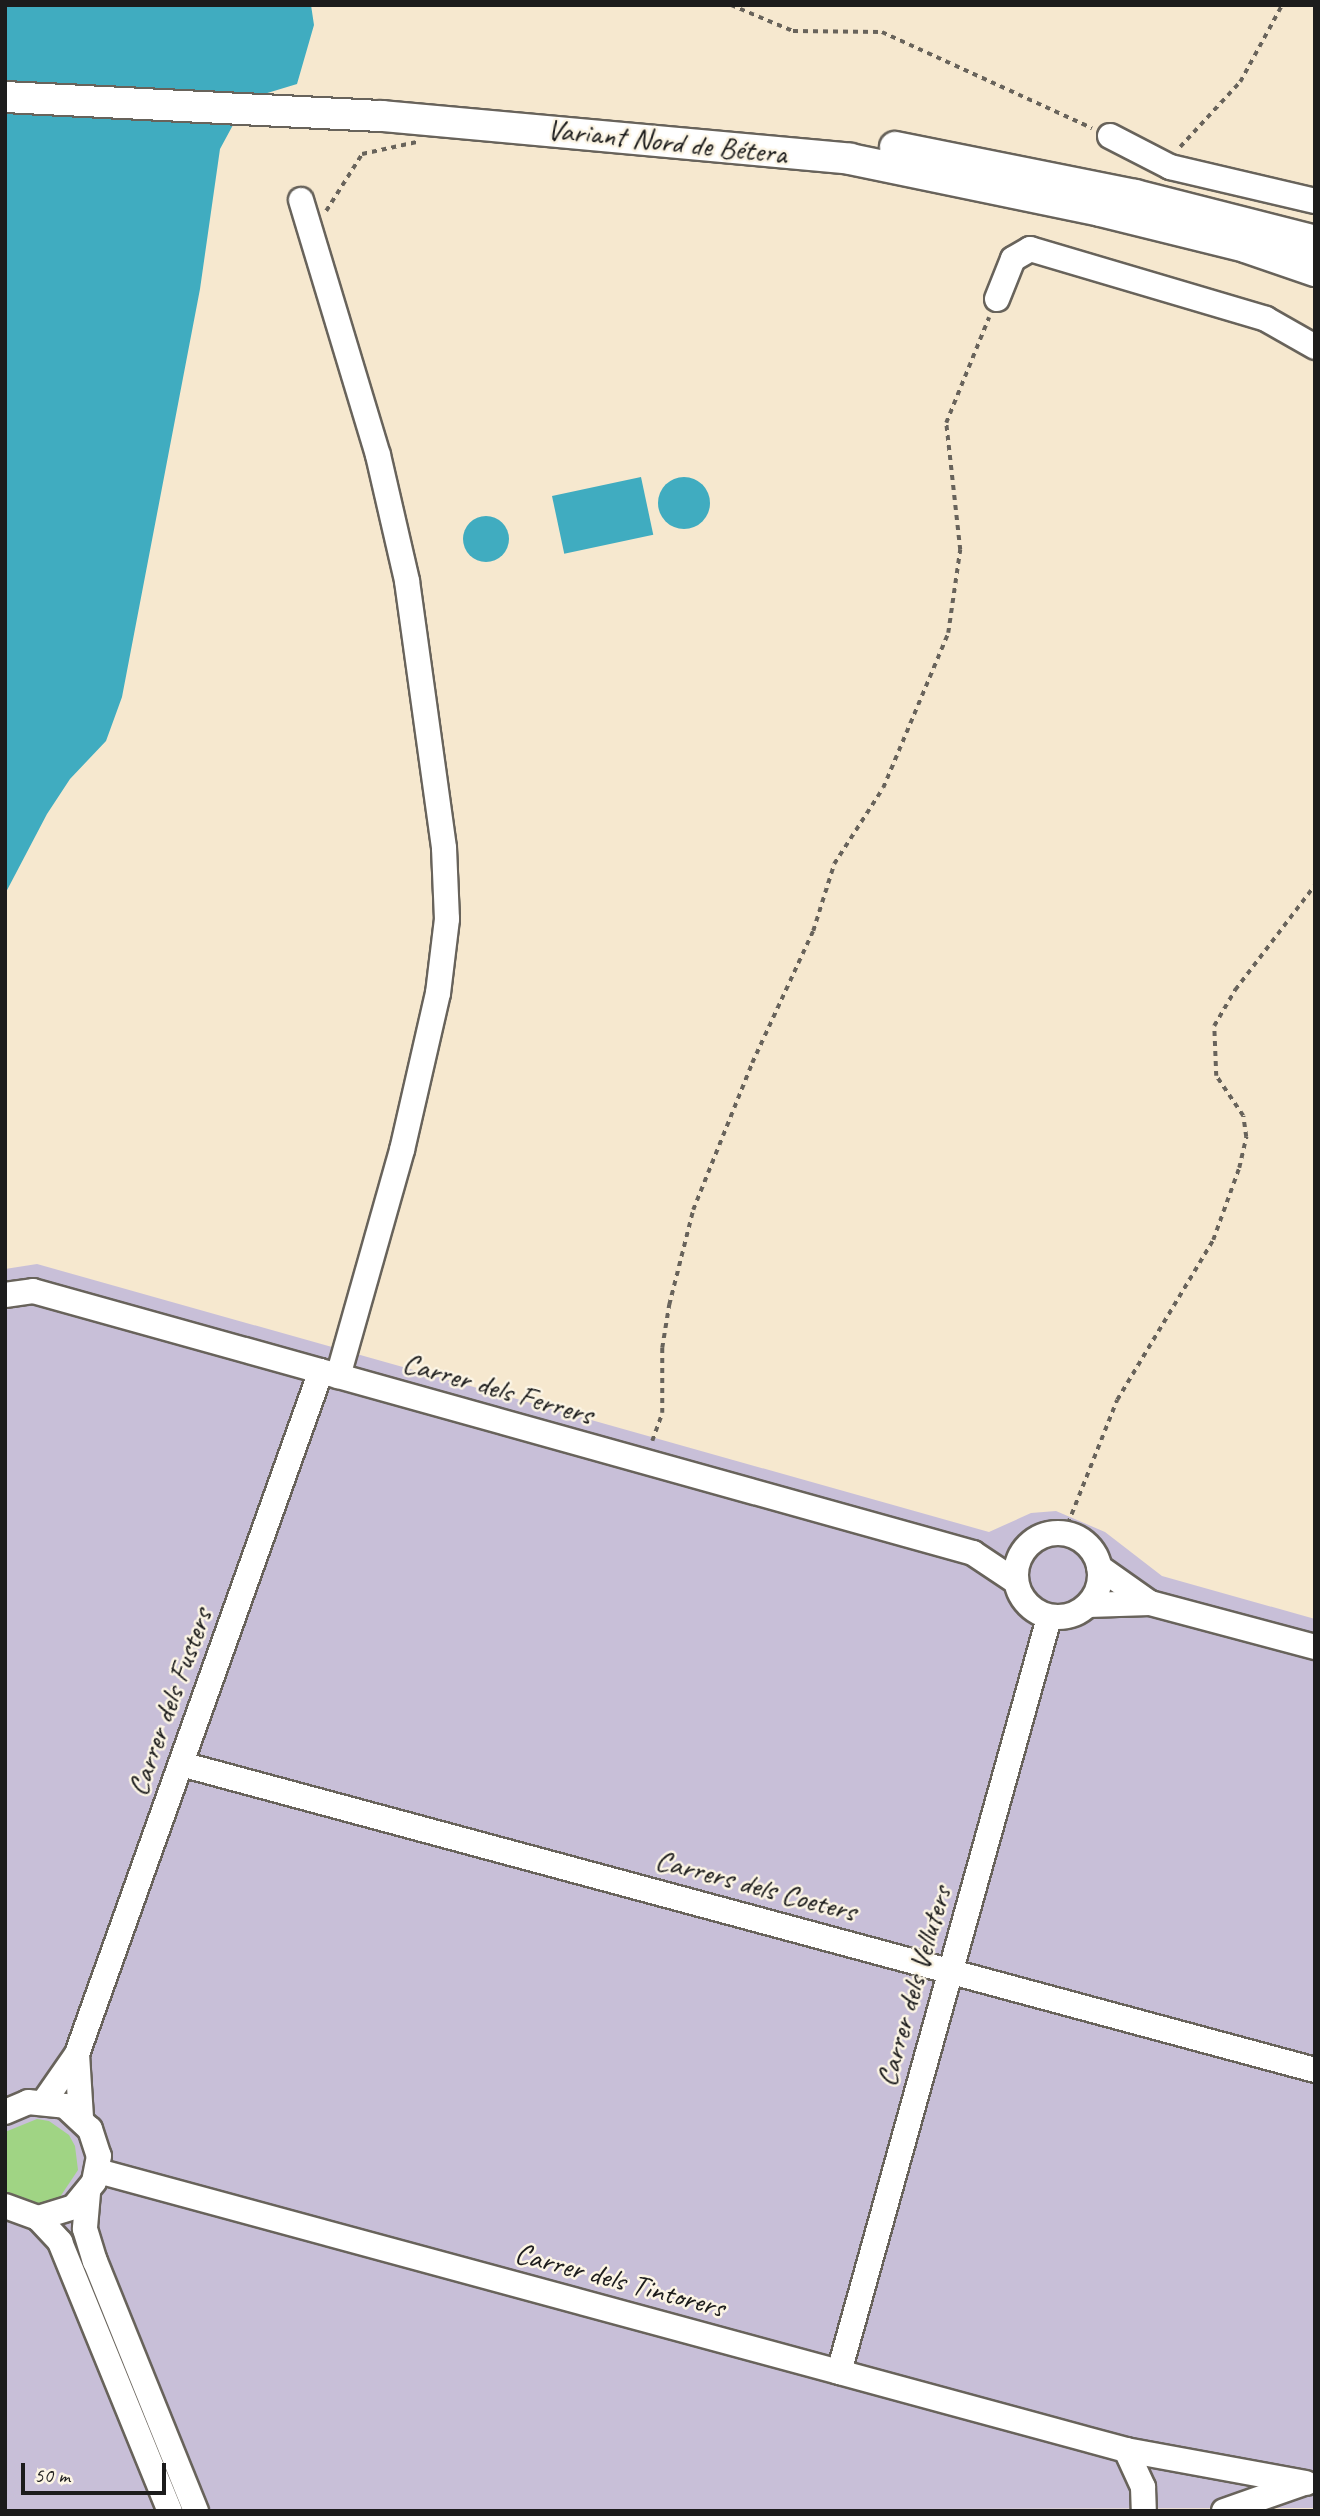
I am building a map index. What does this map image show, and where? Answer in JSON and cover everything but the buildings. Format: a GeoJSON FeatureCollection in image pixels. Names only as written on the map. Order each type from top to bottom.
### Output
{"type":"FeatureCollection","features":[{"type":"Feature","properties":{"kind":"main road","name":"Variant Nord de Bétera"},"geometry":{"type":"LineString","coordinates":[[5,80],[382,108],[850,159],[1100,211],[1245,247],[1315,271]]}},
{"type":"Feature","properties":{"kind":"main road","name":"Variant Nord de Bétera"},"geometry":{"type":"LineString","coordinates":[[5,97],[382,108],[530,108],[856,140],[1135,195],[1315,241]]}},
{"type":"Feature","properties":{"kind":"street"},"geometry":{"type":"LineString","coordinates":[[1110,136],[1170,167],[1315,201]]}},
{"type":"Feature","properties":{"kind":"street","name":"Carrer dels Fusters"},"geometry":{"type":"LineString","coordinates":[[45,2101],[77,2054],[181,1764],[330,1373],[402,1150],[438,993],[447,919],[444,848],[407,581],[378,455],[301,200]]}},
{"type":"Feature","properties":{"kind":"street"},"geometry":{"type":"LineString","coordinates":[[997,299],[1013,259],[1030,249],[1266,319],[1315,347]]}},
{"type":"Feature","properties":{"kind":"street","name":"Carrer dels Ferrers"},"geometry":{"type":"LineString","coordinates":[[5,1295],[33,1291],[973,1553],[1015,1581]]}},
{"type":"Feature","properties":{"kind":"street"},"geometry":{"type":"LineString","coordinates":[[1100,1567],[1100,1581],[1088,1605],[1077,1614],[1049,1618],[1026,1605],[1015,1581],[1017,1561],[1028,1544],[1039,1537],[1065,1533],[1087,1545],[1100,1567],[1150,1603]]}},
{"type":"Feature","properties":{"kind":"street","name":"Carrer dels Ferrers"},"geometry":{"type":"LineString","coordinates":[[973,1553],[1028,1544]]}},
{"type":"Feature","properties":{"kind":"street"},"geometry":{"type":"LineString","coordinates":[[1088,1605],[1150,1603],[1315,1647]]}},
{"type":"Feature","properties":{"kind":"street","name":"Carrer dels Velluters"},"geometry":{"type":"LineString","coordinates":[[839,2372],[1049,1618]]}},
{"type":"Feature","properties":{"kind":"street","name":"Carrers dels Coeters"},"geometry":{"type":"LineString","coordinates":[[181,1764],[1315,2070]]}},
{"type":"Feature","properties":{"kind":"street","name":"Carrer dels Fusters"},"geometry":{"type":"LineString","coordinates":[[77,2054],[81,2117]]}},
{"type":"Feature","properties":{"kind":"street"},"geometry":{"type":"LineString","coordinates":[[7,2108],[45,2101],[81,2117],[96,2142],[85,2229],[95,2261],[196,2511]]}},
{"type":"Feature","properties":{"kind":"street"},"geometry":{"type":"LineString","coordinates":[[16,2214],[74,2207],[93,2182]]}},
{"type":"Feature","properties":{"kind":"street","name":"Carrer dels Tintorers"},"geometry":{"type":"LineString","coordinates":[[93,2182],[839,2372],[1126,2450],[1310,2481]]}},
{"type":"Feature","properties":{"kind":"street"},"geometry":{"type":"LineString","coordinates":[[16,2214],[61,2242],[170,2511]]}},
{"type":"Feature","properties":{"kind":"street"},"geometry":{"type":"LineString","coordinates":[[1126,2450],[1143,2487],[1144,2511]]}},
{"type":"Feature","properties":{"kind":"street"},"geometry":{"type":"LineString","coordinates":[[1224,2511],[1310,2481]]}},
{"type":"Feature","properties":{"kind":"path"},"geometry":{"type":"LineString","coordinates":[[731,5],[793,31],[882,32],[1110,136]]}},
{"type":"Feature","properties":{"kind":"path"},"geometry":{"type":"LineString","coordinates":[[1170,167],[1182,143],[1240,82],[1282,5]]}},
{"type":"Feature","properties":{"kind":"path"},"geometry":{"type":"LineString","coordinates":[[312,237],[349,170],[362,154],[415,145],[419,134]]}},
{"type":"Feature","properties":{"kind":"path"},"geometry":{"type":"LineString","coordinates":[[645,1462],[663,1413],[663,1348],[669,1305],[693,1210],[752,1063],[813,931],[834,864],[883,788],[948,634],[960,550],[946,423],[997,299]]}},
{"type":"Feature","properties":{"kind":"path"},"geometry":{"type":"LineString","coordinates":[[1065,1533],[1117,1400],[1213,1241],[1239,1168],[1246,1137],[1242,1116],[1216,1076],[1214,1026],[1235,990],[1315,885]]}},
{"type":"Feature","properties":{"kind":"shaded area"},"geometry":{"type":"Polygon","coordinates":[[[37,1264],[989,1532],[1031,1513],[1056,1511],[1105,1532],[1162,1576],[1315,1619],[1315,2508],[5,2511],[5,1269],[37,1264]]]}},
{"type":"Feature","properties":{"kind":"green space"},"geometry":{"type":"Polygon","coordinates":[[[37,2119],[49,2121],[69,2135],[75,2146],[78,2170],[58,2200],[34,2206],[5,2193],[5,2132],[37,2119]]]}},
{"type":"Feature","properties":{"kind":"water"},"geometry":{"type":"Polygon","coordinates":[[[5,5],[311,5],[314,25],[297,84],[264,94],[240,112],[220,149],[200,289],[122,697],[106,741],[70,779],[47,814],[5,894],[5,5]]]}},
{"type":"Feature","properties":{"kind":"water"},"geometry":{"type":"Polygon","coordinates":[[[641,477],[653,535],[564,554],[552,496],[641,477]]]}},
{"type":"Feature","properties":{"kind":"water"},"geometry":{"type":"Polygon","coordinates":[[[684,477],[694,479],[702,485],[708,493],[708,513],[702,521],[694,527],[684,529],[674,527],[666,521],[660,513],[658,503],[660,493],[666,485],[674,479],[684,477]]]}},
{"type":"Feature","properties":{"kind":"water"},"geometry":{"type":"Polygon","coordinates":[[[486,516],[503,522],[509,539],[503,556],[486,562],[469,556],[463,539],[469,522],[486,516]]]}}]}
